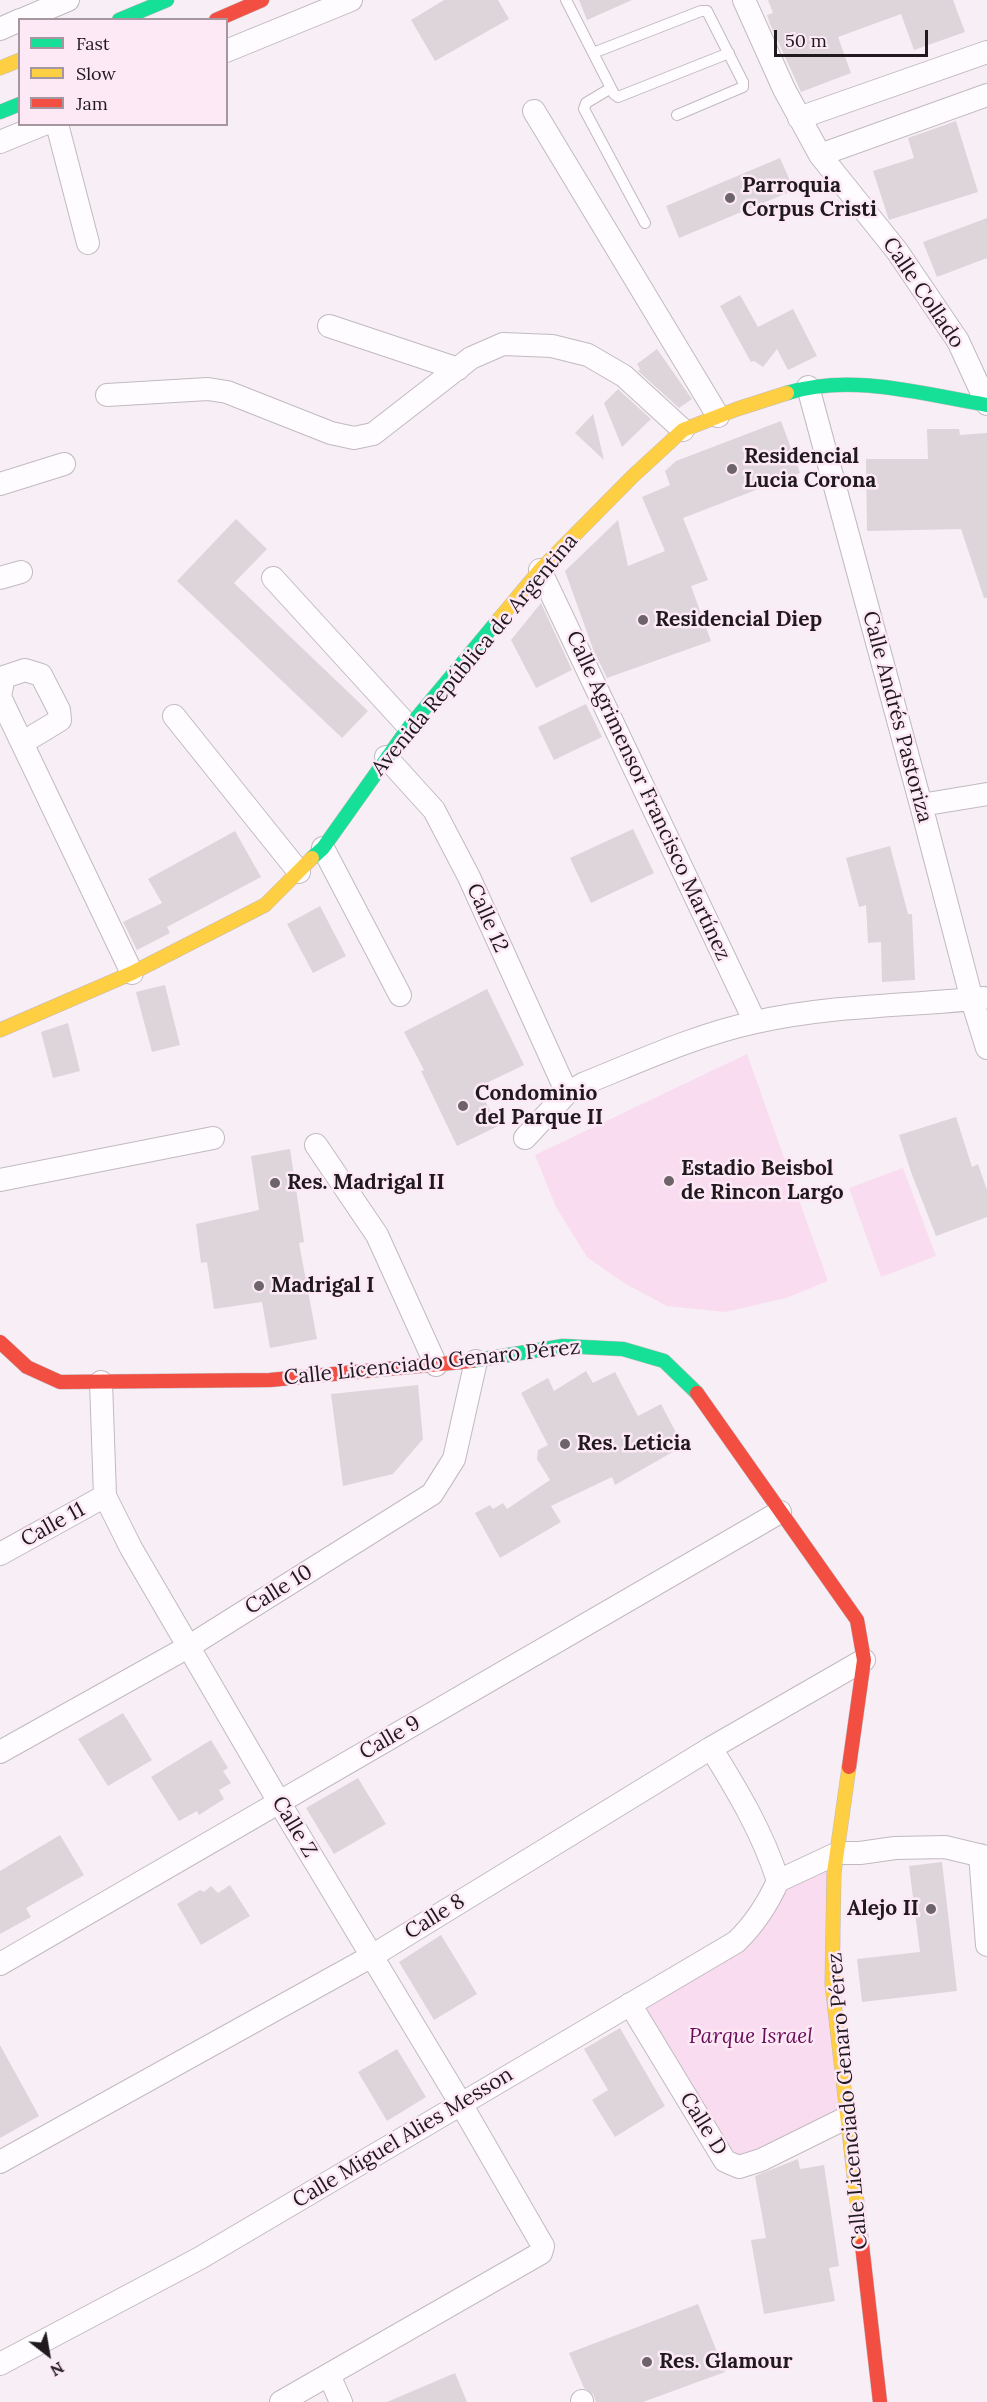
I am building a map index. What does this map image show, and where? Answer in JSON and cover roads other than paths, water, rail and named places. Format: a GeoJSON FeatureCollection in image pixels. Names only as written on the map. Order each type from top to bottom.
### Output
{"type":"FeatureCollection","features":[{"type":"Feature","properties":{"kind":"main road"},"geometry":{"type":"LineString","coordinates":[[124,18],[166,0]]}},
{"type":"Feature","properties":{"kind":"main road"},"geometry":{"type":"LineString","coordinates":[[221,18],[262,0]]}},
{"type":"Feature","properties":{"kind":"main road"},"geometry":{"type":"LineString","coordinates":[[0,68],[18,61]]}},
{"type":"Feature","properties":{"kind":"main road"},"geometry":{"type":"LineString","coordinates":[[0,112],[18,105]]}},
{"type":"Feature","properties":{"kind":"main road","name":"Avenida República de Argentina"},"geometry":{"type":"LineString","coordinates":[[0,1030],[132,973],[265,905],[323,848],[409,727],[540,570],[682,430],[808,387],[866,385],[987,404]]}},
{"type":"Feature","properties":{"kind":"main road","name":"Calle Licenciado Genaro Pérez"},"geometry":{"type":"LineString","coordinates":[[0,1342],[10,1355],[32,1372],[60,1382],[270,1380],[476,1361],[563,1346],[622,1349],[664,1361],[693,1387],[857,1620],[864,1660],[834,1873],[832,1984],[880,2402]]}},
{"type":"Feature","properties":{"kind":"street"},"geometry":{"type":"LineString","coordinates":[[25,18],[68,0]]}},
{"type":"Feature","properties":{"kind":"street"},"geometry":{"type":"LineString","coordinates":[[228,50],[351,0]]}},
{"type":"Feature","properties":{"kind":"street","name":"Calle Collado"},"geometry":{"type":"LineString","coordinates":[[744,0],[799,118],[820,155],[897,252],[958,340],[987,404]]}},
{"type":"Feature","properties":{"kind":"street"},"geometry":{"type":"LineString","coordinates":[[0,29],[18,21]]}},
{"type":"Feature","properties":{"kind":"street"},"geometry":{"type":"LineString","coordinates":[[799,118],[987,52]]}},
{"type":"Feature","properties":{"kind":"street"},"geometry":{"type":"LineString","coordinates":[[820,155],[987,95]]}},
{"type":"Feature","properties":{"kind":"street"},"geometry":{"type":"LineString","coordinates":[[534,111],[718,416]]}},
{"type":"Feature","properties":{"kind":"street"},"geometry":{"type":"LineString","coordinates":[[0,142],[39,126]]}},
{"type":"Feature","properties":{"kind":"street"},"geometry":{"type":"LineString","coordinates":[[58,126],[87,243]]}},
{"type":"Feature","properties":{"kind":"street"},"geometry":{"type":"LineString","coordinates":[[329,326],[458,369]]}},
{"type":"Feature","properties":{"kind":"street"},"geometry":{"type":"LineString","coordinates":[[108,395],[208,389],[227,392],[330,433],[354,438],[374,434],[471,358],[503,344],[552,346],[588,355],[624,376],[682,430]]}},
{"type":"Feature","properties":{"kind":"street","name":"Calle Andrés Pastoriza"},"geometry":{"type":"LineString","coordinates":[[808,387],[921,805],[979,999],[987,1048]]}},
{"type":"Feature","properties":{"kind":"street"},"geometry":{"type":"LineString","coordinates":[[0,484],[64,464]]}},
{"type":"Feature","properties":{"kind":"street","name":"Calle Agrimensor Francisco Martínez"},"geometry":{"type":"LineString","coordinates":[[540,570],[755,1022]]}},
{"type":"Feature","properties":{"kind":"street"},"geometry":{"type":"LineString","coordinates":[[273,578],[409,727]]}},
{"type":"Feature","properties":{"kind":"street"},"geometry":{"type":"LineString","coordinates":[[22,743],[60,720],[60,710],[41,675],[24,670],[4,677],[0,696],[22,743],[132,973]]}},
{"type":"Feature","properties":{"kind":"street"},"geometry":{"type":"LineString","coordinates":[[174,716],[299,872]]}},
{"type":"Feature","properties":{"kind":"street","name":"Calle 12"},"geometry":{"type":"LineString","coordinates":[[386,757],[434,810],[439,819],[469,877],[567,1093]]}},
{"type":"Feature","properties":{"kind":"street"},"geometry":{"type":"LineString","coordinates":[[921,805],[987,794]]}},
{"type":"Feature","properties":{"kind":"street"},"geometry":{"type":"LineString","coordinates":[[323,848],[400,995]]}},
{"type":"Feature","properties":{"kind":"street"},"geometry":{"type":"LineString","coordinates":[[525,1138],[567,1093],[583,1084],[692,1041],[755,1022],[791,1015],[979,999]]}},
{"type":"Feature","properties":{"kind":"street"},"geometry":{"type":"LineString","coordinates":[[0,1180],[213,1138]]}},
{"type":"Feature","properties":{"kind":"street"},"geometry":{"type":"LineString","coordinates":[[316,1145],[377,1235],[436,1365]]}},
{"type":"Feature","properties":{"kind":"street","name":"Calle 10"},"geometry":{"type":"LineString","coordinates":[[0,1752],[188,1647],[432,1494],[454,1459],[476,1361]]}},
{"type":"Feature","properties":{"kind":"street","name":"Calle Z"},"geometry":{"type":"LineString","coordinates":[[101,1382],[105,1496],[131,1548],[543,2246],[541,2253],[329,2375]]}},
{"type":"Feature","properties":{"kind":"street","name":"Calle 11"},"geometry":{"type":"LineString","coordinates":[[0,1554],[105,1496]]}},
{"type":"Feature","properties":{"kind":"street","name":"Calle 9"},"geometry":{"type":"LineString","coordinates":[[0,1964],[780,1512]]}},
{"type":"Feature","properties":{"kind":"street","name":"Calle 8"},"geometry":{"type":"LineString","coordinates":[[0,2162],[372,1956],[711,1748],[864,1660]]}},
{"type":"Feature","properties":{"kind":"street"},"geometry":{"type":"LineString","coordinates":[[711,1748],[738,1791],[764,1842],[778,1881],[838,1853],[860,1854],[895,1848],[945,1847],[984,1856],[987,1945]]}},
{"type":"Feature","properties":{"kind":"street","name":"Calle Miguel Alies Messon"},"geometry":{"type":"LineString","coordinates":[[0,2364],[200,2258],[736,1942],[753,1925],[766,1906],[778,1881]]}},
{"type":"Feature","properties":{"kind":"street","name":"Calle D"},"geometry":{"type":"LineString","coordinates":[[630,2004],[725,2161],[739,2167],[761,2160],[846,2118]]}},
{"type":"Feature","properties":{"kind":"street"},"geometry":{"type":"LineString","coordinates":[[281,2402],[329,2375],[341,2402]]}},
{"type":"Feature","properties":{"kind":"lane"},"geometry":{"type":"LineString","coordinates":[[566,0],[614,94],[622,97],[729,53]]}},
{"type":"Feature","properties":{"kind":"lane"},"geometry":{"type":"LineString","coordinates":[[593,53],[701,11],[707,11],[743,82],[743,87],[677,115]]}},
{"type":"Feature","properties":{"kind":"lane"},"geometry":{"type":"LineString","coordinates":[[611,88],[586,103],[584,109],[645,223]]}},
{"type":"Feature","properties":{"kind":"place","name":"Parroquia Corpus Cristi"},"geometry":{"type":"Point","coordinates":[730,198]}},
{"type":"Feature","properties":{"kind":"place","name":"Residencial Lucia Corona"},"geometry":{"type":"Point","coordinates":[732,469]}},
{"type":"Feature","properties":{"kind":"place","name":"Residencial Diep"},"geometry":{"type":"Point","coordinates":[643,620]}},
{"type":"Feature","properties":{"kind":"place","name":"Condominio del Parque II"},"geometry":{"type":"Point","coordinates":[463,1106]}},
{"type":"Feature","properties":{"kind":"place","name":"Estadio Beisbol de Rincon Largo"},"geometry":{"type":"Point","coordinates":[669,1181]}},
{"type":"Feature","properties":{"kind":"place","name":"Res. Madrigal II"},"geometry":{"type":"Point","coordinates":[275,1183]}},
{"type":"Feature","properties":{"kind":"place","name":"Madrigal I"},"geometry":{"type":"Point","coordinates":[259,1286]}},
{"type":"Feature","properties":{"kind":"place","name":"Res. Leticia"},"geometry":{"type":"Point","coordinates":[565,1444]}},
{"type":"Feature","properties":{"kind":"place","name":"Alejo II"},"geometry":{"type":"Point","coordinates":[931,1909]}},
{"type":"Feature","properties":{"kind":"place","name":"Res. Glamour"},"geometry":{"type":"Point","coordinates":[647,2362]}},
{"type":"Feature","properties":{"kind":"park label","name":"Parque Israel"},"geometry":{"type":"Point","coordinates":[751,2037]}}]}
